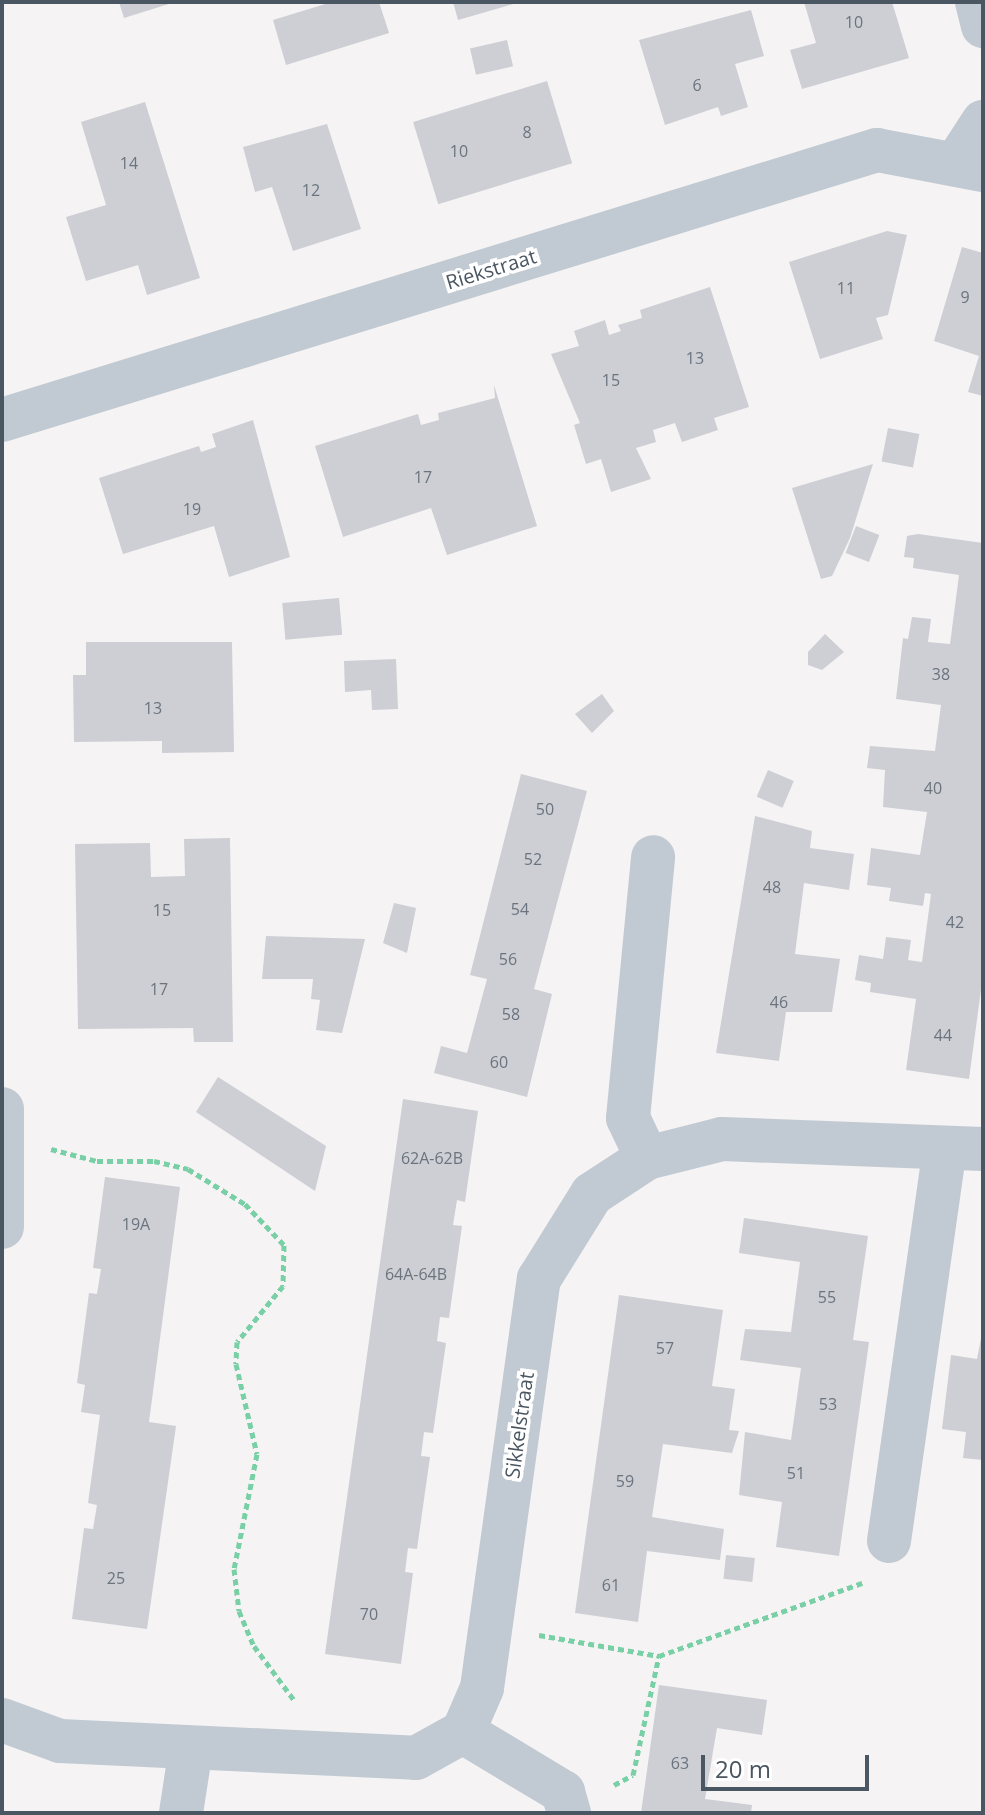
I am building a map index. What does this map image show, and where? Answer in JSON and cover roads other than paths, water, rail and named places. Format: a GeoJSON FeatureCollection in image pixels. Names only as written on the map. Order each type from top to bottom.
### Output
{"type":"FeatureCollection","features":[{"type":"Feature","properties":{"kind":"street"},"geometry":{"type":"LineString","coordinates":[[977,2],[983,26]]}},
{"type":"Feature","properties":{"kind":"street"},"geometry":{"type":"LineString","coordinates":[[970,166],[983,122]]}},
{"type":"Feature","properties":{"kind":"street","name":"Riekstraat"},"geometry":{"type":"LineString","coordinates":[[2,420],[877,150],[970,166]]}},
{"type":"Feature","properties":{"kind":"street"},"geometry":{"type":"LineString","coordinates":[[647,1158],[628,1118],[653,857]]}},
{"type":"Feature","properties":{"kind":"street"},"geometry":{"type":"LineString","coordinates":[[2,1109],[2,1202]]}},
{"type":"Feature","properties":{"kind":"street","name":"Sikkelstraat"},"geometry":{"type":"LineString","coordinates":[[463,1732],[482,1688],[539,1279],[592,1194],[647,1158],[722,1139],[964,1149],[889,1541]]}},
{"type":"Feature","properties":{"kind":"street"},"geometry":{"type":"LineString","coordinates":[[2,1720],[60,1741],[416,1758],[463,1732],[563,1792],[568,1811]]}},
{"type":"Feature","properties":{"kind":"street"},"geometry":{"type":"LineString","coordinates":[[181,1813],[191,1748]]}}]}
